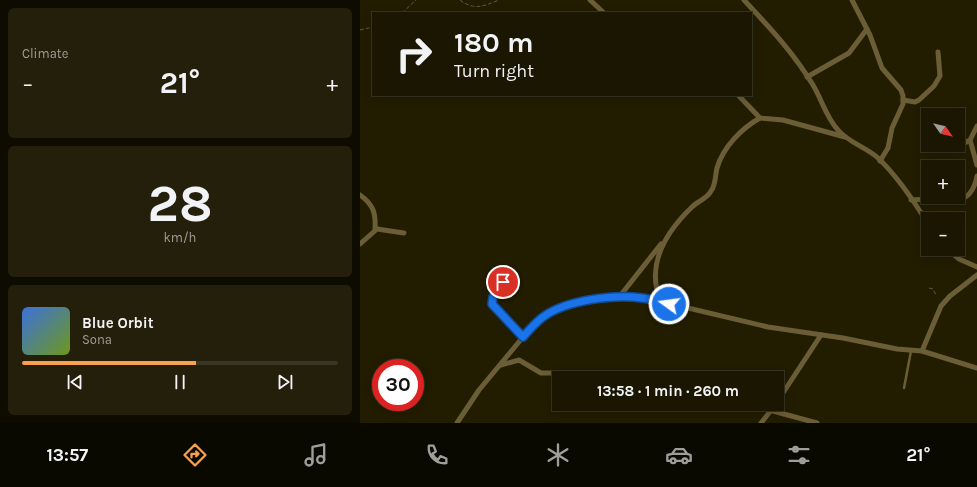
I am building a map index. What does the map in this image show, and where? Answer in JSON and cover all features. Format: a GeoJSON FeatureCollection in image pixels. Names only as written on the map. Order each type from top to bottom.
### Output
{"type":"FeatureCollection","features":[{"type":"Feature","properties":{"kind":"street"},"geometry":{"type":"LineString","coordinates":[[590,0],[603,12]]}},
{"type":"Feature","properties":{"kind":"street"},"geometry":{"type":"LineString","coordinates":[[744,0],[778,36],[807,78],[827,115],[846,138]]}},
{"type":"Feature","properties":{"kind":"street"},"geometry":{"type":"LineString","coordinates":[[852,0],[867,29],[882,68],[901,90],[903,100],[902,108],[892,128],[886,152],[880,160]]}},
{"type":"Feature","properties":{"kind":"street"},"geometry":{"type":"LineString","coordinates":[[807,78],[849,53],[867,29]]}},
{"type":"Feature","properties":{"kind":"street"},"geometry":{"type":"LineString","coordinates":[[903,100],[915,102],[934,86],[940,76],[938,52]]}},
{"type":"Feature","properties":{"kind":"street"},"geometry":{"type":"LineString","coordinates":[[739,96],[760,118]]}},
{"type":"Feature","properties":{"kind":"street"},"geometry":{"type":"LineString","coordinates":[[620,296],[665,238],[692,207],[712,191],[718,165],[729,145],[747,127],[760,118],[783,120],[846,138],[880,160],[921,214]]}},
{"type":"Feature","properties":{"kind":"street"},"geometry":{"type":"LineString","coordinates":[[965,143],[970,140],[977,126]]}},
{"type":"Feature","properties":{"kind":"street"},"geometry":{"type":"LineString","coordinates":[[970,140],[977,165]]}},
{"type":"Feature","properties":{"kind":"street"},"geometry":{"type":"LineString","coordinates":[[911,200],[927,198],[947,202],[964,199],[973,190],[977,176]]}},
{"type":"Feature","properties":{"kind":"street"},"geometry":{"type":"LineString","coordinates":[[360,196],[374,210],[376,216],[375,230]]}},
{"type":"Feature","properties":{"kind":"street"},"geometry":{"type":"LineString","coordinates":[[360,244],[375,230],[381,229],[404,233]]}},
{"type":"Feature","properties":{"kind":"street"},"geometry":{"type":"LineString","coordinates":[[661,302],[656,287],[656,272],[665,238]]}},
{"type":"Feature","properties":{"kind":"street"},"geometry":{"type":"LineString","coordinates":[[955,256],[977,267]]}},
{"type":"Feature","properties":{"kind":"street"},"geometry":{"type":"LineString","coordinates":[[511,271],[493,297],[492,304],[523,337]]}},
{"type":"Feature","properties":{"kind":"street"},"geometry":{"type":"LineString","coordinates":[[922,351],[941,306],[950,296],[977,275]]}},
{"type":"Feature","properties":{"kind":"street"},"geometry":{"type":"LineString","coordinates":[[458,423],[469,404],[523,337],[543,317],[558,309],[581,302],[620,296],[661,302],[768,327],[922,351],[977,368]]}},
{"type":"Feature","properties":{"kind":"street"},"geometry":{"type":"LineString","coordinates":[[784,391],[821,335]]}},
{"type":"Feature","properties":{"kind":"street"},"geometry":{"type":"LineString","coordinates":[[501,365],[519,360],[541,373],[552,373]]}},
{"type":"Feature","properties":{"kind":"street"},"geometry":{"type":"LineString","coordinates":[[761,423],[771,411]]}},
{"type":"Feature","properties":{"kind":"street"},"geometry":{"type":"LineString","coordinates":[[775,411],[817,423]]}},
{"type":"Feature","properties":{"kind":"lane"},"geometry":{"type":"LineString","coordinates":[[904,388],[911,350]]}},
{"type":"Feature","properties":{"kind":"path"},"geometry":{"type":"LineString","coordinates":[[403,12],[416,0]]}},
{"type":"Feature","properties":{"kind":"path"},"geometry":{"type":"LineString","coordinates":[[460,0],[469,6],[476,8],[498,0]]}},
{"type":"Feature","properties":{"kind":"path"},"geometry":{"type":"LineString","coordinates":[[360,30],[372,27]]}},
{"type":"Feature","properties":{"kind":"path"},"geometry":{"type":"LineString","coordinates":[[929,288],[933,289],[936,295]]}},
{"type":"Feature","properties":{"kind":"route"},"geometry":{"type":"LineString","coordinates":[[503,282],[495,292],[492,304],[523,337],[535,324],[551,312],[581,302],[620,296],[650,299],[669,304]]}}]}
